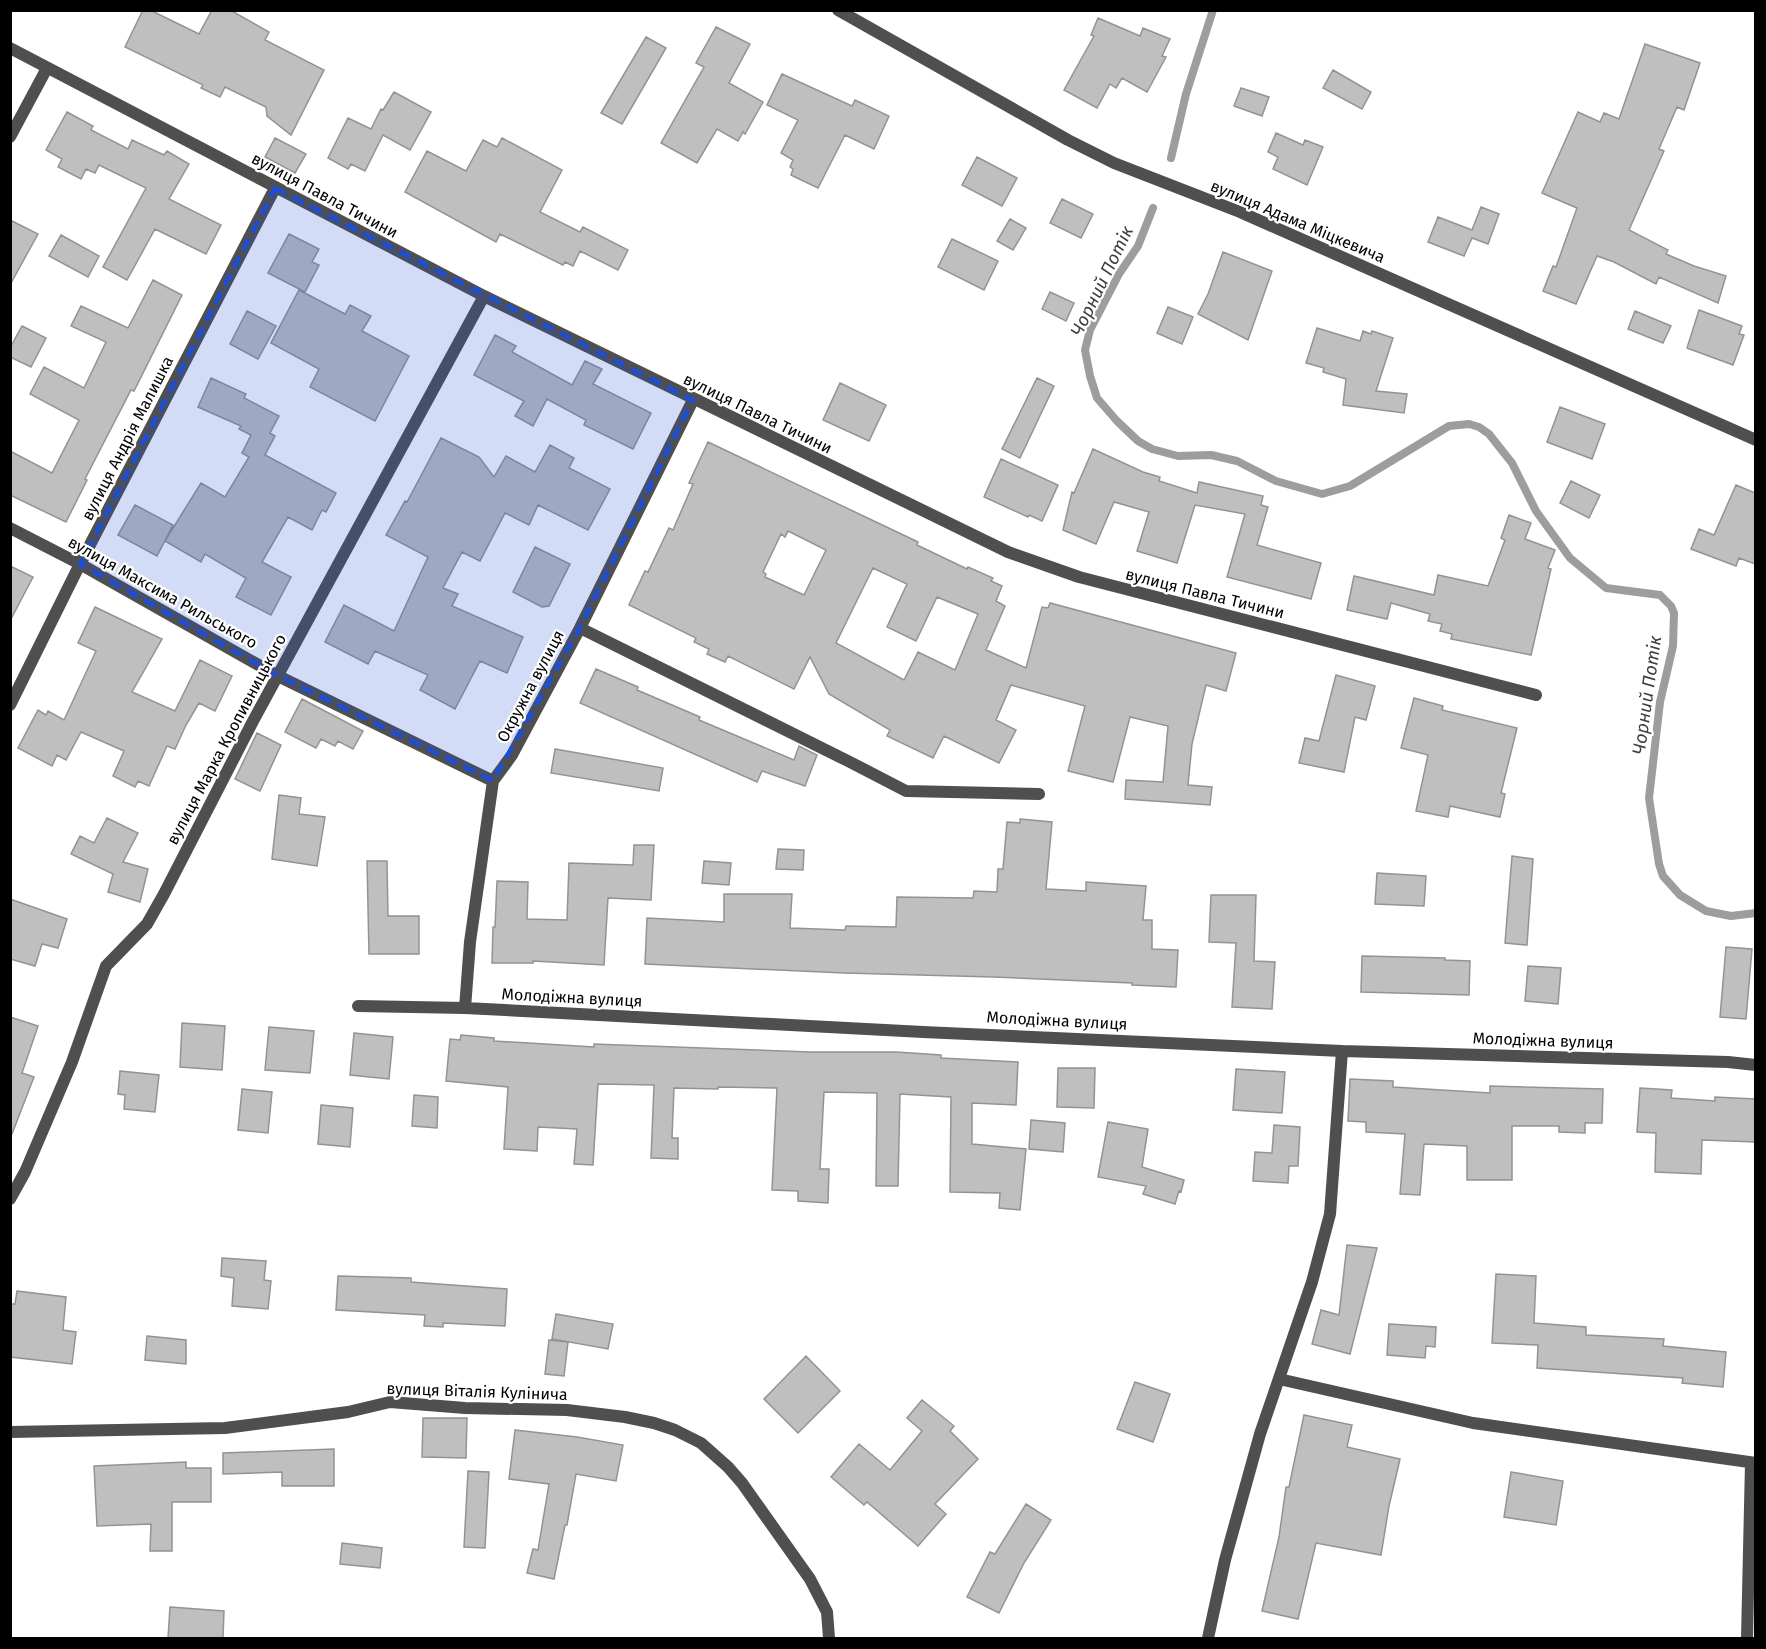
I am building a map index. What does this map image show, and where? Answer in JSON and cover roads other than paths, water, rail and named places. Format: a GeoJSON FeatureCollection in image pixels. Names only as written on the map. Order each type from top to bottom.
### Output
{"type":"FeatureCollection","features":[{"type":"Feature","properties":{"kind":"street","name":"вулиця Адама Міцкевича"},"geometry":{"type":"LineString","coordinates":[[838,10],[1068,140],[1148,178],[1240,212],[1755,440]]}},
{"type":"Feature","properties":{"kind":"street","name":"вулиця Павла Тичини"},"geometry":{"type":"LineString","coordinates":[[10,48],[484,296],[1008,552],[1078,577],[1536,695]]}},
{"type":"Feature","properties":{"kind":"street"},"geometry":{"type":"LineString","coordinates":[[10,137],[47,68]]}},
{"type":"Feature","properties":{"kind":"street","name":"вулиця Андрія Малишка"},"geometry":{"type":"LineString","coordinates":[[10,705],[80,564],[275,188]]}},
{"type":"Feature","properties":{"kind":"street","name":"вулиця Марка Кропивницького"},"geometry":{"type":"LineString","coordinates":[[10,1199],[25,1172],[72,1062],[106,966],[147,924],[252,723],[484,296]]}},
{"type":"Feature","properties":{"kind":"street","name":"Окружна вулиця"},"geometry":{"type":"LineString","coordinates":[[465,1008],[470,942],[493,781],[512,755],[580,628],[693,400]]}},
{"type":"Feature","properties":{"kind":"street","name":"вулиця Максима Рильського"},"geometry":{"type":"LineString","coordinates":[[10,528],[80,564],[278,676],[493,781]]}},
{"type":"Feature","properties":{"kind":"street"},"geometry":{"type":"LineString","coordinates":[[580,628],[906,791],[1039,794]]}},
{"type":"Feature","properties":{"kind":"street","name":"Молодіжна вулиця"},"geometry":{"type":"LineString","coordinates":[[358,1006],[465,1008],[1342,1051],[1728,1062],[1755,1065]]}},
{"type":"Feature","properties":{"kind":"street"},"geometry":{"type":"LineString","coordinates":[[1208,1638],[1225,1560],[1260,1434],[1312,1282],[1330,1214],[1342,1051]]}},
{"type":"Feature","properties":{"kind":"street"},"geometry":{"type":"LineString","coordinates":[[1279,1379],[1473,1423],[1753,1463],[1747,1638]]}},
{"type":"Feature","properties":{"kind":"street","name":"вулиця Віталія Кулінича"},"geometry":{"type":"LineString","coordinates":[[10,1432],[225,1428],[348,1412],[390,1402],[465,1408],[567,1410],[654,1423],[701,1443],[742,1483],[810,1579],[827,1612],[829,1638]]}},
{"type":"Feature","properties":{"kind":"waterway","name":"Чорний Потік"},"geometry":{"type":"LineString","coordinates":[[1171,158],[1186,94],[1213,10]]}},
{"type":"Feature","properties":{"kind":"waterway","name":"Чорний Потік"},"geometry":{"type":"LineString","coordinates":[[1153,208],[1138,246],[1119,274],[1090,330],[1085,350],[1097,398],[1138,441],[1152,449],[1178,456],[1211,455],[1237,461],[1276,481],[1322,494],[1350,486],[1449,426],[1469,424],[1489,434],[1512,463],[1536,511],[1570,558],[1606,588],[1660,595],[1671,606],[1674,613],[1673,646],[1660,702],[1649,798],[1659,864],[1663,876],[1680,895],[1706,911],[1731,916],[1756,913]]}}]}
